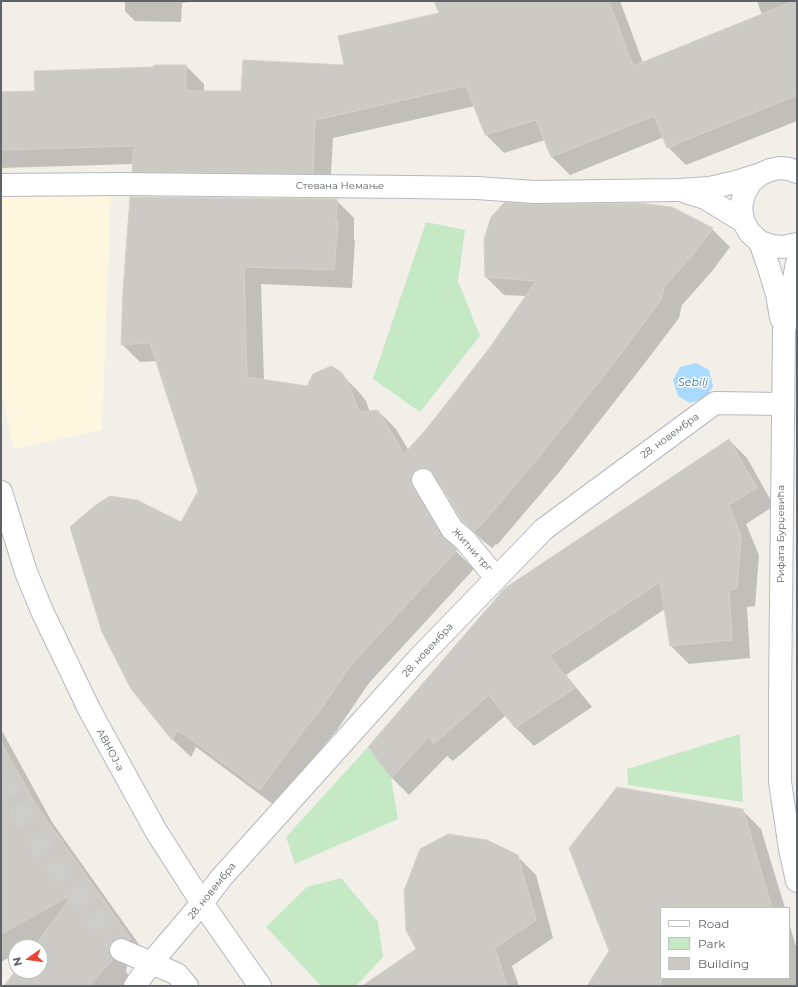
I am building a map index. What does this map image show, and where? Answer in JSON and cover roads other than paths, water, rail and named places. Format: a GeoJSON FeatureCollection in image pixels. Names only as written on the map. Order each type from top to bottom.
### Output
{"type":"FeatureCollection","features":[{"type":"Feature","properties":{"kind":"street","name":"Стевана Немање"},"geometry":{"type":"LineString","coordinates":[[1,185],[120,184],[409,187],[476,188],[535,192],[679,190],[710,188],[736,182],[775,169],[794,170]]}},
{"type":"Feature","properties":{"kind":"street"},"geometry":{"type":"LineString","coordinates":[[761,174],[751,182],[744,194],[741,207],[743,221],[750,233],[760,242],[784,248],[797,244]]}},
{"type":"Feature","properties":{"kind":"street"},"geometry":{"type":"LineString","coordinates":[[679,190],[705,198],[743,221]]}},
{"type":"Feature","properties":{"kind":"street","name":"Рифата Бурџевића"},"geometry":{"type":"LineString","coordinates":[[760,242],[777,294],[784,331]]}},
{"type":"Feature","properties":{"kind":"street","name":"Рифата Бурџевића"},"geometry":{"type":"LineString","coordinates":[[797,263],[790,292],[784,331],[780,616],[789,740],[780,782],[790,849],[797,881]]}},
{"type":"Feature","properties":{"kind":"street","name":"28. новембра"},"geometry":{"type":"LineString","coordinates":[[135,986],[151,963],[202,903],[221,878],[402,678],[544,529],[715,403],[782,404]]}},
{"type":"Feature","properties":{"kind":"street","name":"Житни трг"},"geometry":{"type":"LineString","coordinates":[[423,480],[452,529],[465,540],[496,578]]}},
{"type":"Feature","properties":{"kind":"street","name":"АВНОЈ-а"},"geometry":{"type":"LineString","coordinates":[[1,492],[26,572],[66,664],[90,711],[156,831],[202,903],[260,986]]}},
{"type":"Feature","properties":{"kind":"street"},"geometry":{"type":"LineString","coordinates":[[121,950],[177,974],[187,986]]}},
{"type":"Feature","properties":{"kind":"water","name":"Sebilj"},"geometry":{"type":"Polygon","coordinates":[[[696,363],[709,370],[713,386],[706,398],[690,403],[678,396],[673,380],[680,367],[696,363]]]}},
{"type":"Feature","properties":{"kind":"tunnel"},"geometry":{"type":"LineString","coordinates":[[1,776],[44,851],[121,950]]}}]}
